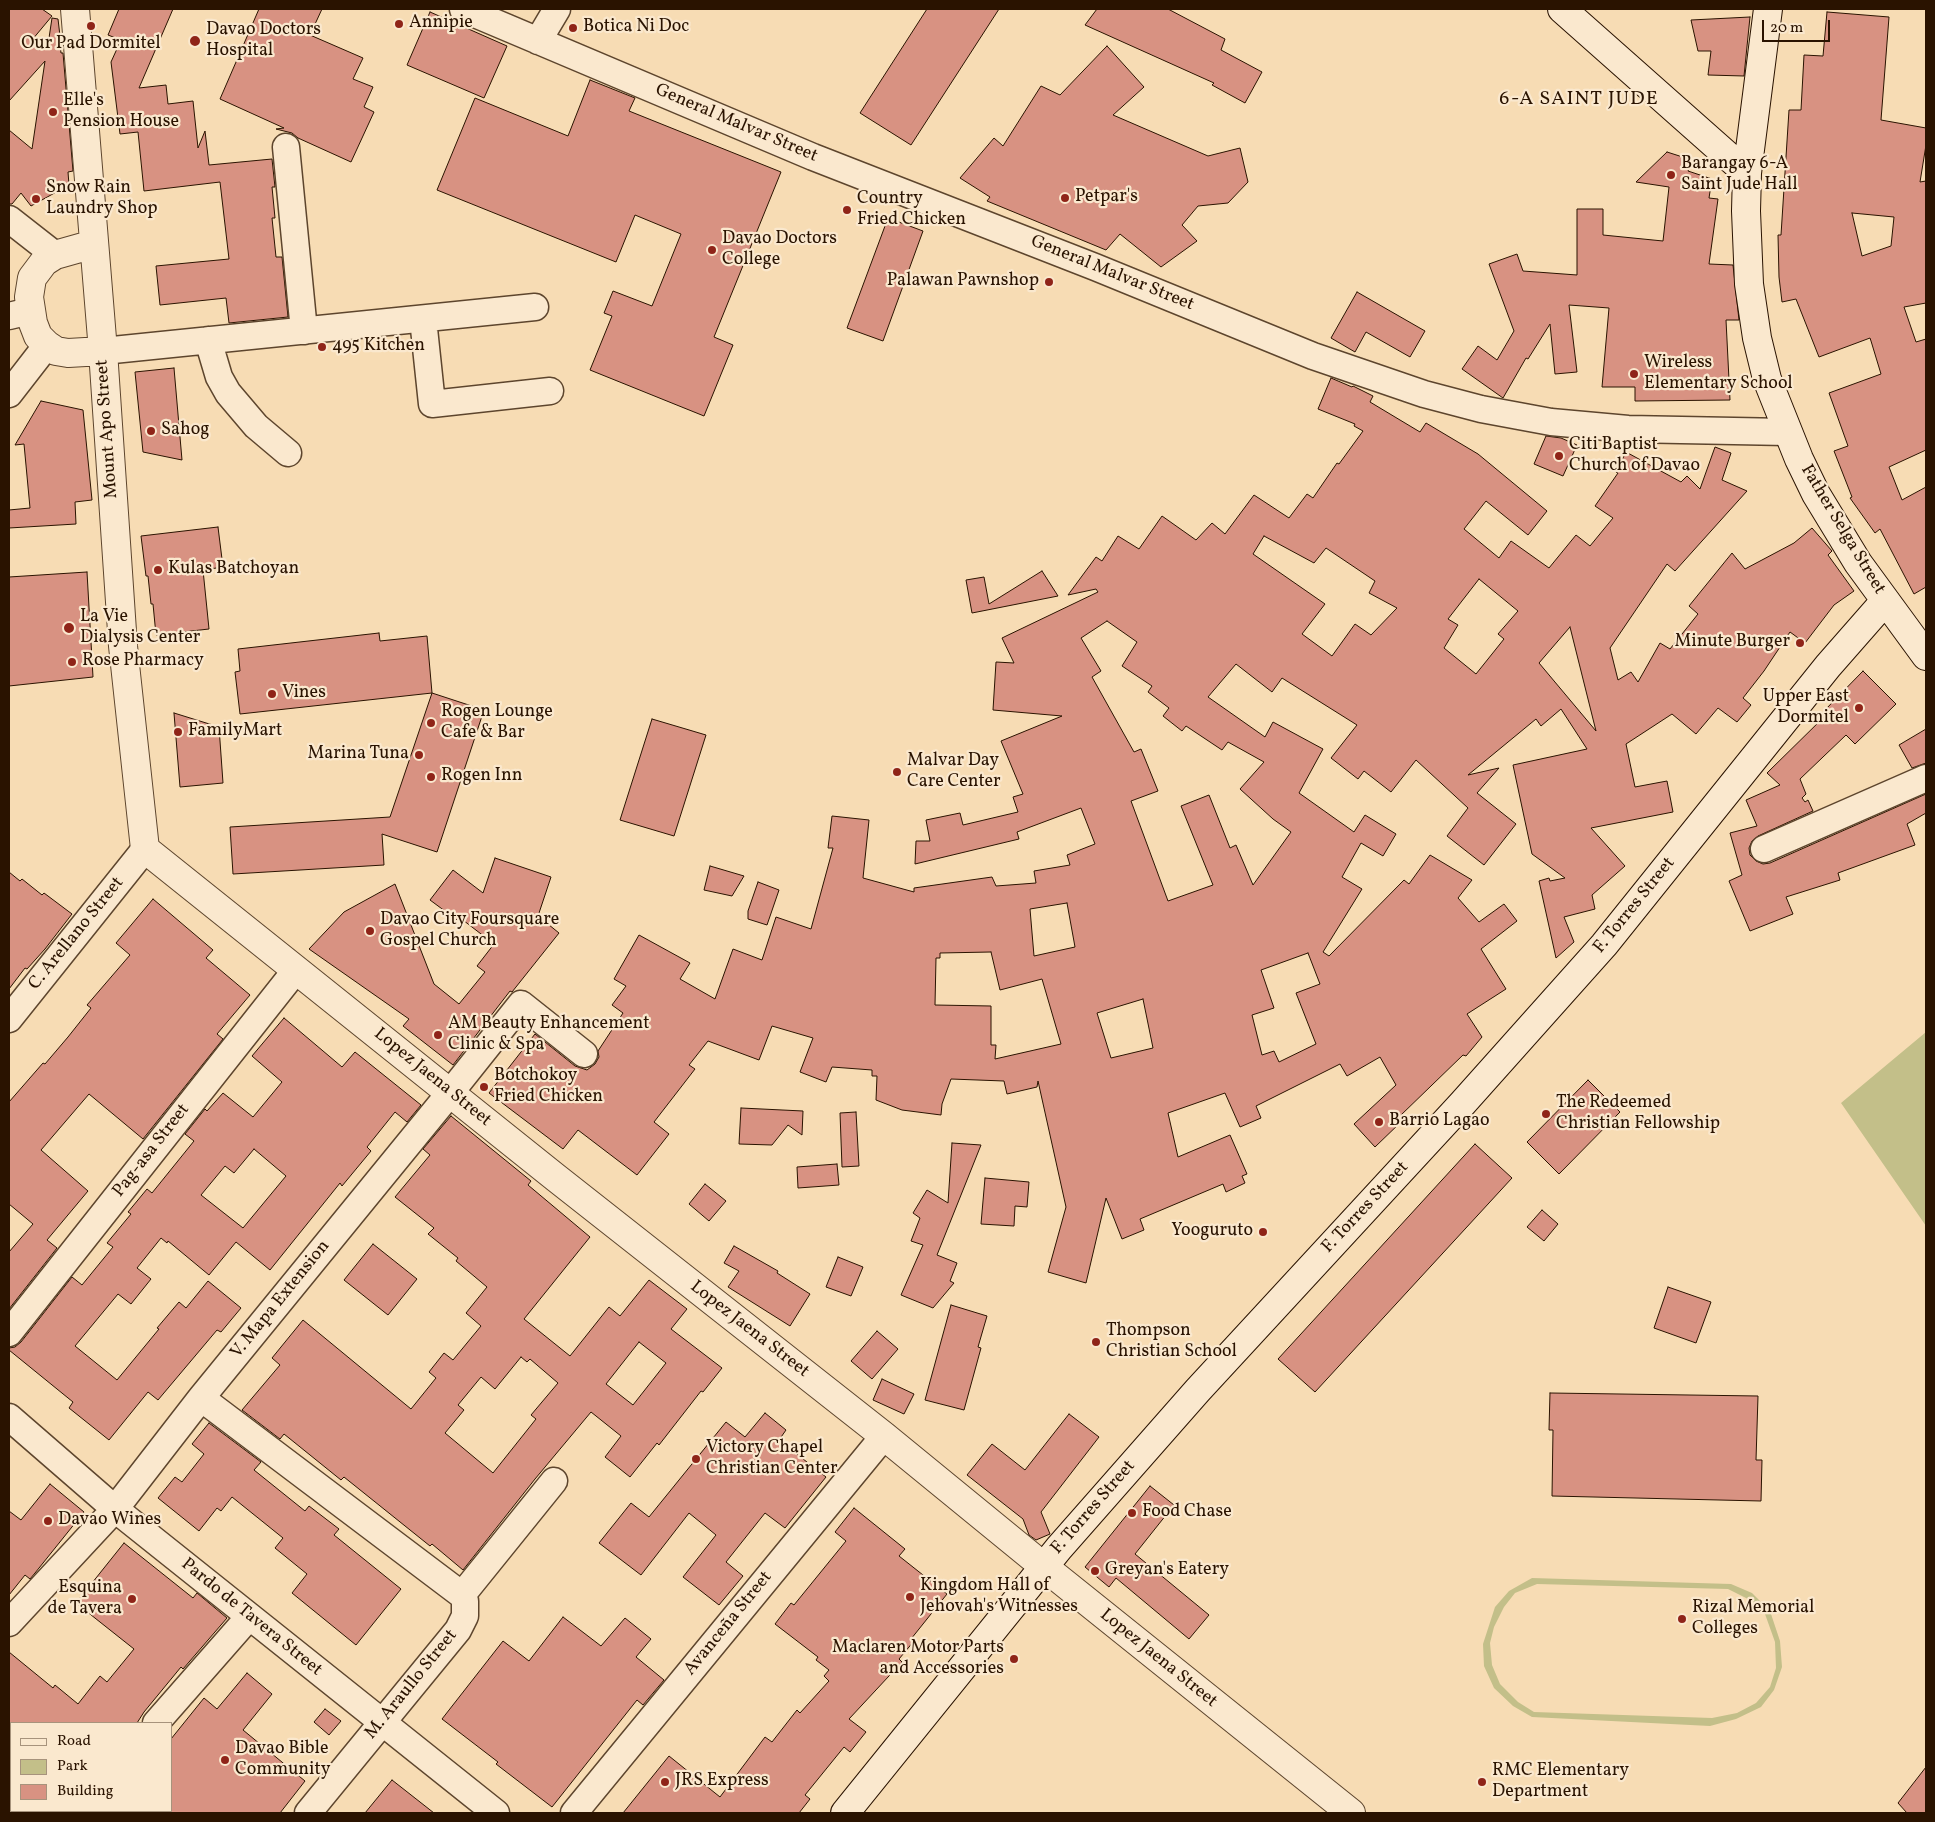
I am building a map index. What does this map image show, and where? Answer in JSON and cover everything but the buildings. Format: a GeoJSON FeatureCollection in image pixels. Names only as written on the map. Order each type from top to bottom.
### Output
{"type":"FeatureCollection","features":[{"type":"Feature","properties":{"kind":"street","name":"Mount Apo Street"},"geometry":{"type":"LineString","coordinates":[[75,9],[103,351],[124,646],[145,849]]}},
{"type":"Feature","properties":{"kind":"street","name":"General Malvar Street"},"geometry":{"type":"LineString","coordinates":[[463,9],[814,157],[1095,267],[1314,356],[1424,394],[1481,409],[1550,422],[1628,429],[1787,432]]}},
{"type":"Feature","properties":{"kind":"street"},"geometry":{"type":"LineString","coordinates":[[538,41],[557,9]]}},
{"type":"Feature","properties":{"kind":"street"},"geometry":{"type":"LineString","coordinates":[[1562,9],[1747,173]]}},
{"type":"Feature","properties":{"kind":"street","name":"Father Selga Street"},"geometry":{"type":"LineString","coordinates":[[1768,9],[1747,173],[1746,211],[1750,284],[1758,338],[1767,379],[1787,432],[1816,494],[1858,563],[1926,656]]}},
{"type":"Feature","properties":{"kind":"street"},"geometry":{"type":"LineString","coordinates":[[286,147],[304,331]]}},
{"type":"Feature","properties":{"kind":"street"},"geometry":{"type":"LineString","coordinates":[[9,219],[55,254]]}},
{"type":"Feature","properties":{"kind":"street"},"geometry":{"type":"LineString","coordinates":[[94,244],[55,254],[44,262],[32,278],[19,314],[38,336],[56,351],[68,353],[103,351],[534,307]]}},
{"type":"Feature","properties":{"kind":"street"},"geometry":{"type":"LineString","coordinates":[[423,319],[432,404],[550,391]]}},
{"type":"Feature","properties":{"kind":"street"},"geometry":{"type":"LineString","coordinates":[[208,340],[219,377],[228,393],[256,426],[288,453]]}},
{"type":"Feature","properties":{"kind":"street"},"geometry":{"type":"LineString","coordinates":[[9,394],[47,345]]}},
{"type":"Feature","properties":{"kind":"street","name":"F. Torres Street"},"geometry":{"type":"LineString","coordinates":[[845,1813],[1043,1566],[1198,1390],[1462,1104],[1598,952],[1834,660],[1885,601]]}},
{"type":"Feature","properties":{"kind":"street"},"geometry":{"type":"LineString","coordinates":[[1764,849],[1926,778]]}},
{"type":"Feature","properties":{"kind":"street","name":"Lopez Jaena Street"},"geometry":{"type":"LineString","coordinates":[[145,849],[450,1094],[884,1436],[1351,1813]]}},
{"type":"Feature","properties":{"kind":"street","name":"C. Arellano Street"},"geometry":{"type":"LineString","coordinates":[[9,1018],[145,849]]}},
{"type":"Feature","properties":{"kind":"street","name":"Pag-asa Street"},"geometry":{"type":"LineString","coordinates":[[9,1333],[296,970]]}},
{"type":"Feature","properties":{"kind":"street","name":"V. Mapa Extension"},"geometry":{"type":"LineString","coordinates":[[9,1623],[115,1509],[201,1398],[450,1094],[521,1004],[584,1054]]}},
{"type":"Feature","properties":{"kind":"street"},"geometry":{"type":"LineString","coordinates":[[201,1398],[462,1596],[554,1482]]}},
{"type":"Feature","properties":{"kind":"street","name":"Pardo de Tavera Street"},"geometry":{"type":"LineString","coordinates":[[9,1417],[115,1509],[496,1813]]}},
{"type":"Feature","properties":{"kind":"street","name":"Avanceña Street"},"geometry":{"type":"LineString","coordinates":[[574,1813],[884,1436]]}},
{"type":"Feature","properties":{"kind":"street","name":"M. Araullo Street"},"geometry":{"type":"LineString","coordinates":[[308,1813],[462,1624],[466,1609],[462,1596]]}},
{"type":"Feature","properties":{"kind":"street"},"geometry":{"type":"LineString","coordinates":[[157,1722],[250,1617]]}},
{"type":"Feature","properties":{"kind":"green space"},"geometry":{"type":"Polygon","coordinates":[[[1926,1032],[1926,1226],[1841,1103],[1926,1032]]]}},
{"type":"Feature","properties":{"kind":"green space"},"geometry":{"type":"Polygon","coordinates":[[[1532,1578],[1731,1584],[1752,1593],[1770,1611],[1780,1641],[1782,1667],[1774,1690],[1761,1707],[1736,1719],[1710,1726],[1532,1717],[1513,1706],[1494,1688],[1484,1666],[1483,1644],[1495,1607],[1509,1591],[1532,1578]],[[1537,1584],[1515,1593],[1504,1607],[1494,1627],[1490,1643],[1492,1665],[1500,1684],[1518,1702],[1534,1712],[1712,1718],[1737,1713],[1756,1703],[1770,1687],[1776,1668],[1775,1642],[1765,1614],[1748,1599],[1728,1589],[1537,1584]]]}},
{"type":"Feature","properties":{"kind":"place","name":"Annipie"},"geometry":{"type":"Point","coordinates":[399,24]}},
{"type":"Feature","properties":{"kind":"place","name":"Our Pad Dormitel"},"geometry":{"type":"Point","coordinates":[91,26]}},
{"type":"Feature","properties":{"kind":"place","name":"Botica Ni Doc"},"geometry":{"type":"Point","coordinates":[573,28]}},
{"type":"Feature","properties":{"kind":"place","name":"Davao Doctors Hospital"},"geometry":{"type":"Point","coordinates":[195,41]}},
{"type":"Feature","properties":{"kind":"place","name":"Elle's Pension House"},"geometry":{"type":"Point","coordinates":[53,112]}},
{"type":"Feature","properties":{"kind":"place","name":"Barangay 6-A Saint Jude Hall"},"geometry":{"type":"Point","coordinates":[1671,175]}},
{"type":"Feature","properties":{"kind":"place","name":"Petpar's"},"geometry":{"type":"Point","coordinates":[1065,198]}},
{"type":"Feature","properties":{"kind":"place","name":"Snow Rain Laundry Shop"},"geometry":{"type":"Point","coordinates":[36,199]}},
{"type":"Feature","properties":{"kind":"place","name":"Country Fried Chicken"},"geometry":{"type":"Point","coordinates":[847,210]}},
{"type":"Feature","properties":{"kind":"place","name":"Davao Doctors College"},"geometry":{"type":"Point","coordinates":[712,250]}},
{"type":"Feature","properties":{"kind":"place","name":"Palawan Pawnshop"},"geometry":{"type":"Point","coordinates":[1049,282]}},
{"type":"Feature","properties":{"kind":"place","name":"495 Kitchen"},"geometry":{"type":"Point","coordinates":[322,347]}},
{"type":"Feature","properties":{"kind":"place","name":"Wireless Elementary School"},"geometry":{"type":"Point","coordinates":[1634,374]}},
{"type":"Feature","properties":{"kind":"place","name":"Sahog"},"geometry":{"type":"Point","coordinates":[151,431]}},
{"type":"Feature","properties":{"kind":"place","name":"Citi Baptist Church of Davao"},"geometry":{"type":"Point","coordinates":[1559,456]}},
{"type":"Feature","properties":{"kind":"place","name":"Kulas Batchoyan"},"geometry":{"type":"Point","coordinates":[158,570]}},
{"type":"Feature","properties":{"kind":"place","name":"La Vie Dialysis Center"},"geometry":{"type":"Point","coordinates":[69,628]}},
{"type":"Feature","properties":{"kind":"place","name":"Minute Burger"},"geometry":{"type":"Point","coordinates":[1800,643]}},
{"type":"Feature","properties":{"kind":"place","name":"Rose Pharmacy"},"geometry":{"type":"Point","coordinates":[72,662]}},
{"type":"Feature","properties":{"kind":"place","name":"Vines"},"geometry":{"type":"Point","coordinates":[272,694]}},
{"type":"Feature","properties":{"kind":"place","name":"Upper East Dormitel"},"geometry":{"type":"Point","coordinates":[1859,708]}},
{"type":"Feature","properties":{"kind":"place","name":"Rogen Lounge Cafe & Bar"},"geometry":{"type":"Point","coordinates":[431,723]}},
{"type":"Feature","properties":{"kind":"place","name":"FamilyMart"},"geometry":{"type":"Point","coordinates":[178,732]}},
{"type":"Feature","properties":{"kind":"place","name":"Marina Tuna"},"geometry":{"type":"Point","coordinates":[419,755]}},
{"type":"Feature","properties":{"kind":"place","name":"Malvar Day Care Center"},"geometry":{"type":"Point","coordinates":[897,772]}},
{"type":"Feature","properties":{"kind":"place","name":"Rogen Inn"},"geometry":{"type":"Point","coordinates":[431,777]}},
{"type":"Feature","properties":{"kind":"place","name":"Davao City Foursquare Gospel Church"},"geometry":{"type":"Point","coordinates":[370,931]}},
{"type":"Feature","properties":{"kind":"place","name":"AM Beauty Enhancement Clinic & Spa"},"geometry":{"type":"Point","coordinates":[438,1035]}},
{"type":"Feature","properties":{"kind":"place","name":"Botchokoy Fried Chicken"},"geometry":{"type":"Point","coordinates":[484,1087]}},
{"type":"Feature","properties":{"kind":"place","name":"The Redeemed Christian Fellowship"},"geometry":{"type":"Point","coordinates":[1546,1114]}},
{"type":"Feature","properties":{"kind":"place","name":"Barrio Lagao"},"geometry":{"type":"Point","coordinates":[1379,1122]}},
{"type":"Feature","properties":{"kind":"place","name":"Yooguruto"},"geometry":{"type":"Point","coordinates":[1263,1232]}},
{"type":"Feature","properties":{"kind":"place","name":"Thompson Christian School"},"geometry":{"type":"Point","coordinates":[1096,1342]}},
{"type":"Feature","properties":{"kind":"place","name":"Victory Chapel Christian Center"},"geometry":{"type":"Point","coordinates":[696,1459]}},
{"type":"Feature","properties":{"kind":"place","name":"Food Chase"},"geometry":{"type":"Point","coordinates":[1132,1513]}},
{"type":"Feature","properties":{"kind":"place","name":"Davao Wines"},"geometry":{"type":"Point","coordinates":[48,1521]}},
{"type":"Feature","properties":{"kind":"place","name":"Greyan's Eatery"},"geometry":{"type":"Point","coordinates":[1095,1571]}},
{"type":"Feature","properties":{"kind":"place","name":"Kingdom Hall of Jehovah's Witnesses"},"geometry":{"type":"Point","coordinates":[910,1597]}},
{"type":"Feature","properties":{"kind":"place","name":"Esquina de Tavera"},"geometry":{"type":"Point","coordinates":[132,1599]}},
{"type":"Feature","properties":{"kind":"place","name":"Rizal Memorial Colleges"},"geometry":{"type":"Point","coordinates":[1682,1619]}},
{"type":"Feature","properties":{"kind":"place","name":"Maclaren Motor Parts and Accessories"},"geometry":{"type":"Point","coordinates":[1014,1659]}},
{"type":"Feature","properties":{"kind":"place","name":"Davao Bible Community"},"geometry":{"type":"Point","coordinates":[225,1760]}},
{"type":"Feature","properties":{"kind":"place","name":"JRS Express"},"geometry":{"type":"Point","coordinates":[665,1782]}},
{"type":"Feature","properties":{"kind":"place","name":"RMC Elementary Department"},"geometry":{"type":"Point","coordinates":[1482,1782]}},
{"type":"Feature","properties":{"kind":"district","name":"6-A SAINT JUDE"},"geometry":{"type":"Point","coordinates":[1579,100]}}]}
